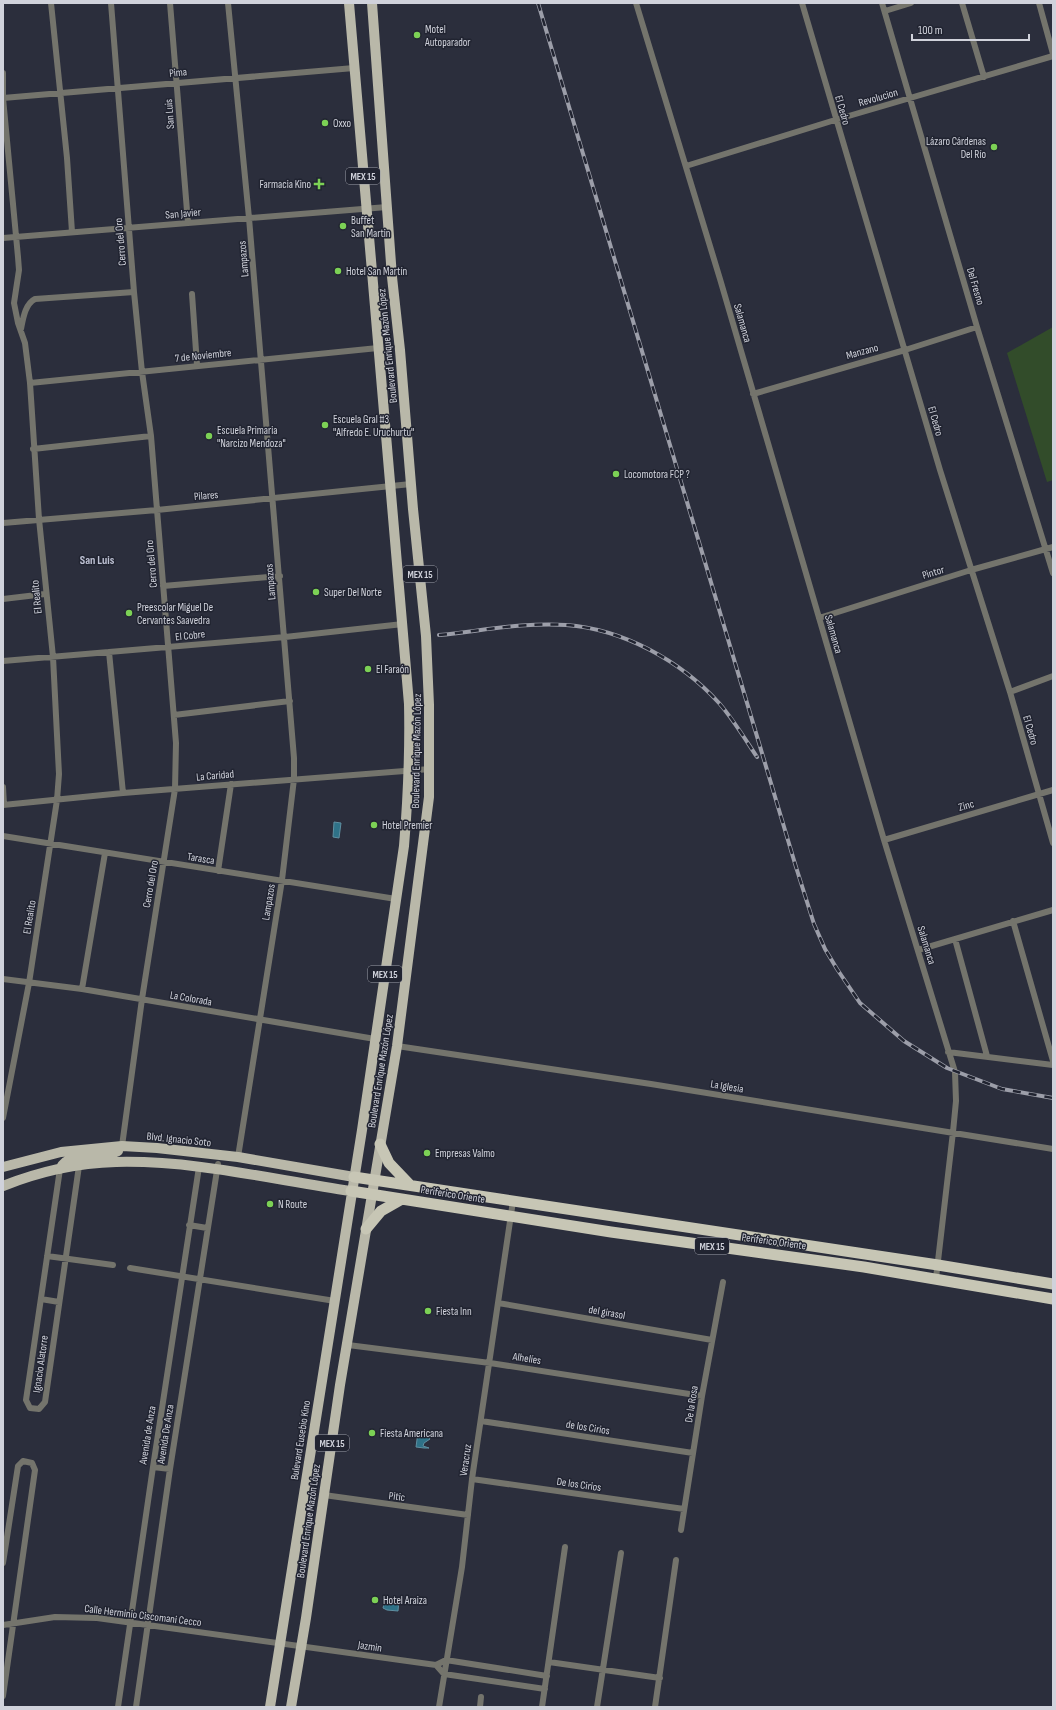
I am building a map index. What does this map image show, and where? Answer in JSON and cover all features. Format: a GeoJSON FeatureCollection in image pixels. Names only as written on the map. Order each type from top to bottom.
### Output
{"type":"FeatureCollection","features":[{"type":"Feature","properties":{"kind":"highway"},"geometry":{"type":"LineString","coordinates":[[380,1144],[389,1163],[410,1186]]}},
{"type":"Feature","properties":{"kind":"highway","name":"Periferico Oriente"},"geometry":{"type":"LineString","coordinates":[[354,1177],[938,1265],[1053,1284]]}},
{"type":"Feature","properties":{"kind":"highway","name":"Periferico Oriente"},"geometry":{"type":"LineString","coordinates":[[351,1191],[611,1232],[936,1278],[1053,1299]]}},
{"type":"Feature","properties":{"kind":"highway"},"geometry":{"type":"LineString","coordinates":[[366,1229],[381,1211],[402,1199]]}},
{"type":"Feature","properties":{"kind":"main road","name":"Boulevard Enrique Mazón López"},"geometry":{"type":"LineString","coordinates":[[349,3],[409,704],[408,800],[404,846],[354,1177]]}},
{"type":"Feature","properties":{"kind":"main road","name":"Boulevard Enrique Mazón López"},"geometry":{"type":"LineString","coordinates":[[291,1707],[371,1194],[396,1046],[425,836],[430,769],[426,636],[387,207],[372,3]]}},
{"type":"Feature","properties":{"kind":"main road","name":"Blvd. Ignacio Soto"},"geometry":{"type":"LineString","coordinates":[[3,1168],[62,1152],[122,1146],[158,1148],[238,1157],[354,1177]]}},
{"type":"Feature","properties":{"kind":"main road"},"geometry":{"type":"LineString","coordinates":[[60,1169],[61,1165],[73,1158],[113,1153],[122,1146]]}},
{"type":"Feature","properties":{"kind":"main road"},"geometry":{"type":"LineString","coordinates":[[3,1186],[19,1179],[79,1166],[116,1162],[199,1167],[235,1165],[238,1157]]}},
{"type":"Feature","properties":{"kind":"main road"},"geometry":{"type":"LineString","coordinates":[[217,1166],[351,1191]]}},
{"type":"Feature","properties":{"kind":"main road","name":"Bulevard Eusebio Kino"},"geometry":{"type":"LineString","coordinates":[[270,1707],[354,1177]]}},
{"type":"Feature","properties":{"kind":"street"},"geometry":{"type":"LineString","coordinates":[[51,3],[72,232]]}},
{"type":"Feature","properties":{"kind":"street","name":"Cerro del Oro"},"geometry":{"type":"LineString","coordinates":[[111,3],[119,88],[134,292],[142,372],[151,436],[176,751],[175,789],[142,999],[122,1146]]}},
{"type":"Feature","properties":{"kind":"street","name":"San Luis"},"geometry":{"type":"LineString","coordinates":[[170,3],[188,223]]}},
{"type":"Feature","properties":{"kind":"street","name":"Lampazos"},"geometry":{"type":"LineString","coordinates":[[228,3],[249,218],[294,758],[294,779],[282,880],[238,1157]]}},
{"type":"Feature","properties":{"kind":"street","name":"Salamanca"},"geometry":{"type":"LineString","coordinates":[[636,3],[686,166],[884,840],[955,1072],[956,1090],[953,1132],[936,1278]]}},
{"type":"Feature","properties":{"kind":"street","name":"El Cedro"},"geometry":{"type":"LineString","coordinates":[[802,3],[835,120],[971,570],[1010,692],[1053,843]]}},
{"type":"Feature","properties":{"kind":"street","name":"Del Fresno"},"geometry":{"type":"LineString","coordinates":[[882,3],[977,327],[1053,573]]}},
{"type":"Feature","properties":{"kind":"street"},"geometry":{"type":"LineString","coordinates":[[885,11],[911,3]]}},
{"type":"Feature","properties":{"kind":"street"},"geometry":{"type":"LineString","coordinates":[[962,3],[984,77]]}},
{"type":"Feature","properties":{"kind":"street"},"geometry":{"type":"LineString","coordinates":[[1039,3],[1053,55]]}},
{"type":"Feature","properties":{"kind":"street","name":"Revolucion"},"geometry":{"type":"LineString","coordinates":[[686,166],[1053,55]]}},
{"type":"Feature","properties":{"kind":"street","name":"Pima"},"geometry":{"type":"LineString","coordinates":[[3,98],[354,68]]}},
{"type":"Feature","properties":{"kind":"street","name":"El Realito"},"geometry":{"type":"LineString","coordinates":[[3,73],[3,98],[19,270],[14,303],[20,329],[26,343],[30,383],[39,519],[52,657],[59,760],[57,800],[28,983],[3,1118]]}},
{"type":"Feature","properties":{"kind":"street","name":"San Javier"},"geometry":{"type":"LineString","coordinates":[[3,238],[387,207]]}},
{"type":"Feature","properties":{"kind":"street"},"geometry":{"type":"LineString","coordinates":[[20,329],[30,301],[35,299],[134,292]]}},
{"type":"Feature","properties":{"kind":"street"},"geometry":{"type":"LineString","coordinates":[[192,294],[198,365]]}},
{"type":"Feature","properties":{"kind":"street","name":"Manzano"},"geometry":{"type":"LineString","coordinates":[[752,394],[905,350],[977,327]]}},
{"type":"Feature","properties":{"kind":"street","name":"7 de Noviembre"},"geometry":{"type":"LineString","coordinates":[[30,383],[378,348]]}},
{"type":"Feature","properties":{"kind":"street"},"geometry":{"type":"LineString","coordinates":[[34,449],[151,436]]}},
{"type":"Feature","properties":{"kind":"street","name":"Pilares"},"geometry":{"type":"LineString","coordinates":[[3,523],[157,510],[412,484]]}},
{"type":"Feature","properties":{"kind":"street","name":"Pintor"},"geometry":{"type":"LineString","coordinates":[[819,618],[971,570],[1053,547]]}},
{"type":"Feature","properties":{"kind":"street"},"geometry":{"type":"LineString","coordinates":[[163,586],[280,576]]}},
{"type":"Feature","properties":{"kind":"street"},"geometry":{"type":"LineString","coordinates":[[3,599],[45,594]]}},
{"type":"Feature","properties":{"kind":"street","name":"El Cobre"},"geometry":{"type":"LineString","coordinates":[[3,661],[80,653],[109,652],[285,637],[403,624]]}},
{"type":"Feature","properties":{"kind":"street"},"geometry":{"type":"LineString","coordinates":[[109,652],[124,793]]}},
{"type":"Feature","properties":{"kind":"street"},"geometry":{"type":"LineString","coordinates":[[1010,692],[1053,676]]}},
{"type":"Feature","properties":{"kind":"street"},"geometry":{"type":"LineString","coordinates":[[174,715],[290,701]]}},
{"type":"Feature","properties":{"kind":"street","name":"La Caridad"},"geometry":{"type":"LineString","coordinates":[[4,805],[124,793],[430,769]]}},
{"type":"Feature","properties":{"kind":"street"},"geometry":{"type":"LineString","coordinates":[[218,871],[231,784]]}},
{"type":"Feature","properties":{"kind":"street"},"geometry":{"type":"LineString","coordinates":[[3,787],[4,805]]}},
{"type":"Feature","properties":{"kind":"street","name":"Zinc"},"geometry":{"type":"LineString","coordinates":[[884,840],[1053,790]]}},
{"type":"Feature","properties":{"kind":"street","name":"Tarasca"},"geometry":{"type":"LineString","coordinates":[[3,836],[396,899]]}},
{"type":"Feature","properties":{"kind":"street"},"geometry":{"type":"LineString","coordinates":[[82,989],[105,853]]}},
{"type":"Feature","properties":{"kind":"street"},"geometry":{"type":"LineString","coordinates":[[918,950],[1053,910]]}},
{"type":"Feature","properties":{"kind":"street"},"geometry":{"type":"LineString","coordinates":[[1013,921],[1053,1061]]}},
{"type":"Feature","properties":{"kind":"street"},"geometry":{"type":"LineString","coordinates":[[955,939],[987,1056]]}},
{"type":"Feature","properties":{"kind":"street","name":"La Colorada"},"geometry":{"type":"LineString","coordinates":[[3,979],[82,989],[375,1039]]}},
{"type":"Feature","properties":{"kind":"street","name":"La Iglesia"},"geometry":{"type":"LineString","coordinates":[[396,1046],[651,1084],[1053,1148]]}},
{"type":"Feature","properties":{"kind":"street"},"geometry":{"type":"LineString","coordinates":[[948,1052],[1053,1065]]}},
{"type":"Feature","properties":{"kind":"street","name":"Ignacio Alatorre"},"geometry":{"type":"LineString","coordinates":[[60,1169],[26,1400],[27,1404],[34,1409],[39,1409],[45,1402],[79,1166]]}},
{"type":"Feature","properties":{"kind":"street","name":"Avenida De Anza"},"geometry":{"type":"LineString","coordinates":[[136,1707],[170,1469],[217,1166]]}},
{"type":"Feature","properties":{"kind":"street","name":"Avenida de Anza"},"geometry":{"type":"LineString","coordinates":[[118,1707],[189,1225],[199,1167]]}},
{"type":"Feature","properties":{"kind":"street","name":"Veracruz"},"geometry":{"type":"LineString","coordinates":[[439,1707],[462,1567],[480,1421],[490,1363],[513,1201]]}},
{"type":"Feature","properties":{"kind":"street"},"geometry":{"type":"LineString","coordinates":[[189,1225],[207,1228]]}},
{"type":"Feature","properties":{"kind":"street"},"geometry":{"type":"LineString","coordinates":[[47,1256],[114,1265]]}},
{"type":"Feature","properties":{"kind":"street"},"geometry":{"type":"LineString","coordinates":[[130,1268],[335,1301]]}},
{"type":"Feature","properties":{"kind":"street","name":"De la Rosa"},"geometry":{"type":"LineString","coordinates":[[681,1530],[702,1396],[723,1282]]}},
{"type":"Feature","properties":{"kind":"street"},"geometry":{"type":"LineString","coordinates":[[41,1299],[60,1302]]}},
{"type":"Feature","properties":{"kind":"street","name":"del girasol"},"geometry":{"type":"LineString","coordinates":[[498,1303],[712,1340]]}},
{"type":"Feature","properties":{"kind":"street","name":"Alhelíes"},"geometry":{"type":"LineString","coordinates":[[348,1344],[490,1363],[702,1396]]}},
{"type":"Feature","properties":{"kind":"street","name":"de los Cirios"},"geometry":{"type":"LineString","coordinates":[[480,1421],[693,1453]]}},
{"type":"Feature","properties":{"kind":"street"},"geometry":{"type":"LineString","coordinates":[[3,1563],[18,1466],[20,1463],[27,1461],[32,1463],[35,1470],[12,1622],[3,1696]]}},
{"type":"Feature","properties":{"kind":"street"},"geometry":{"type":"LineString","coordinates":[[153,1467],[170,1469]]}},
{"type":"Feature","properties":{"kind":"street","name":"De los Cirios"},"geometry":{"type":"LineString","coordinates":[[472,1479],[684,1509]]}},
{"type":"Feature","properties":{"kind":"street","name":"Pitic"},"geometry":{"type":"LineString","coordinates":[[324,1496],[468,1515]]}},
{"type":"Feature","properties":{"kind":"street"},"geometry":{"type":"LineString","coordinates":[[542,1707],[565,1547]]}},
{"type":"Feature","properties":{"kind":"street"},"geometry":{"type":"LineString","coordinates":[[597,1707],[604,1670],[621,1553]]}},
{"type":"Feature","properties":{"kind":"street"},"geometry":{"type":"LineString","coordinates":[[656,1707],[676,1560]]}},
{"type":"Feature","properties":{"kind":"street","name":"Calle Herminio Ciscomani Cecco"},"geometry":{"type":"LineString","coordinates":[[3,1625],[12,1622],[55,1617],[75,1617],[147,1625],[301,1646]]}},
{"type":"Feature","properties":{"kind":"street","name":"Jazmin"},"geometry":{"type":"LineString","coordinates":[[301,1646],[436,1665]]}},
{"type":"Feature","properties":{"kind":"street"},"geometry":{"type":"LineString","coordinates":[[545,1688],[444,1674],[436,1665],[446,1660],[547,1676]]}},
{"type":"Feature","properties":{"kind":"street"},"geometry":{"type":"LineString","coordinates":[[549,1662],[660,1678]]}},
{"type":"Feature","properties":{"kind":"street"},"geometry":{"type":"LineString","coordinates":[[513,1684],[514,1671]]}},
{"type":"Feature","properties":{"kind":"street"},"geometry":{"type":"LineString","coordinates":[[480,1707],[481,1697]]}},
{"type":"Feature","properties":{"kind":"green space"},"geometry":{"type":"Polygon","coordinates":[[[1053,327],[1053,480],[1047,482],[1007,353],[1053,327]]]}},
{"type":"Feature","properties":{"kind":"water"},"geometry":{"type":"Polygon","coordinates":[[[334,822],[341,823],[339,838],[333,837],[334,822]]]}},
{"type":"Feature","properties":{"kind":"water"},"geometry":{"type":"Polygon","coordinates":[[[418,1432],[425,1432],[430,1439],[424,1443],[423,1446],[429,1448],[416,1447],[418,1432]]]}},
{"type":"Feature","properties":{"kind":"water"},"geometry":{"type":"Polygon","coordinates":[[[390,1598],[399,1600],[398,1611],[383,1608],[385,1600],[390,1598]]]}},
{"type":"Feature","properties":{"kind":"railway"},"geometry":{"type":"LineString","coordinates":[[538,3],[796,867],[814,924],[825,949],[860,1003],[904,1041],[947,1068],[1002,1089],[1053,1098]]}},
{"type":"Feature","properties":{"kind":"railway"},"geometry":{"type":"LineString","coordinates":[[439,635],[550,624],[587,628],[609,633],[629,640],[669,661],[704,688],[719,703],[739,729],[757,757]]}},
{"type":"Feature","properties":{"kind":"place","name":"Motel Autoparador"},"geometry":{"type":"Point","coordinates":[417,35]}},
{"type":"Feature","properties":{"kind":"place","name":"Oxxo"},"geometry":{"type":"Point","coordinates":[325,123]}},
{"type":"Feature","properties":{"kind":"place","name":"Lázaro Cárdenas Del Río"},"geometry":{"type":"Point","coordinates":[994,147]}},
{"type":"Feature","properties":{"kind":"place","name":"Farmacia Kino"},"geometry":{"type":"Point","coordinates":[319,184]}},
{"type":"Feature","properties":{"kind":"place","name":"Buffet San Martin"},"geometry":{"type":"Point","coordinates":[343,226]}},
{"type":"Feature","properties":{"kind":"place","name":"Hotel San Martín"},"geometry":{"type":"Point","coordinates":[338,271]}},
{"type":"Feature","properties":{"kind":"place","name":"Escuela Gral #3 \"Alfredo E. Uruchurtu\""},"geometry":{"type":"Point","coordinates":[325,425]}},
{"type":"Feature","properties":{"kind":"place","name":"Escuela Primaria \"Narcizo Mendoza\""},"geometry":{"type":"Point","coordinates":[209,436]}},
{"type":"Feature","properties":{"kind":"place","name":"Locomotora FCP ?"},"geometry":{"type":"Point","coordinates":[616,474]}},
{"type":"Feature","properties":{"kind":"place","name":"Super Del Norte"},"geometry":{"type":"Point","coordinates":[316,592]}},
{"type":"Feature","properties":{"kind":"place","name":"Preescolar Miguel De Cervantes Saavedra"},"geometry":{"type":"Point","coordinates":[129,613]}},
{"type":"Feature","properties":{"kind":"place","name":"El Faraón"},"geometry":{"type":"Point","coordinates":[368,669]}},
{"type":"Feature","properties":{"kind":"place","name":"Hotel Premier"},"geometry":{"type":"Point","coordinates":[374,825]}},
{"type":"Feature","properties":{"kind":"place","name":"Empresas Valmo"},"geometry":{"type":"Point","coordinates":[427,1153]}},
{"type":"Feature","properties":{"kind":"place","name":"N Route"},"geometry":{"type":"Point","coordinates":[270,1204]}},
{"type":"Feature","properties":{"kind":"place","name":"Fiesta Inn"},"geometry":{"type":"Point","coordinates":[428,1311]}},
{"type":"Feature","properties":{"kind":"place","name":"Fiesta Americana"},"geometry":{"type":"Point","coordinates":[372,1433]}},
{"type":"Feature","properties":{"kind":"place","name":"Hotel Araiza"},"geometry":{"type":"Point","coordinates":[375,1600]}},
{"type":"Feature","properties":{"kind":"district","name":"San Luis"},"geometry":{"type":"Point","coordinates":[97,560]}}]}
